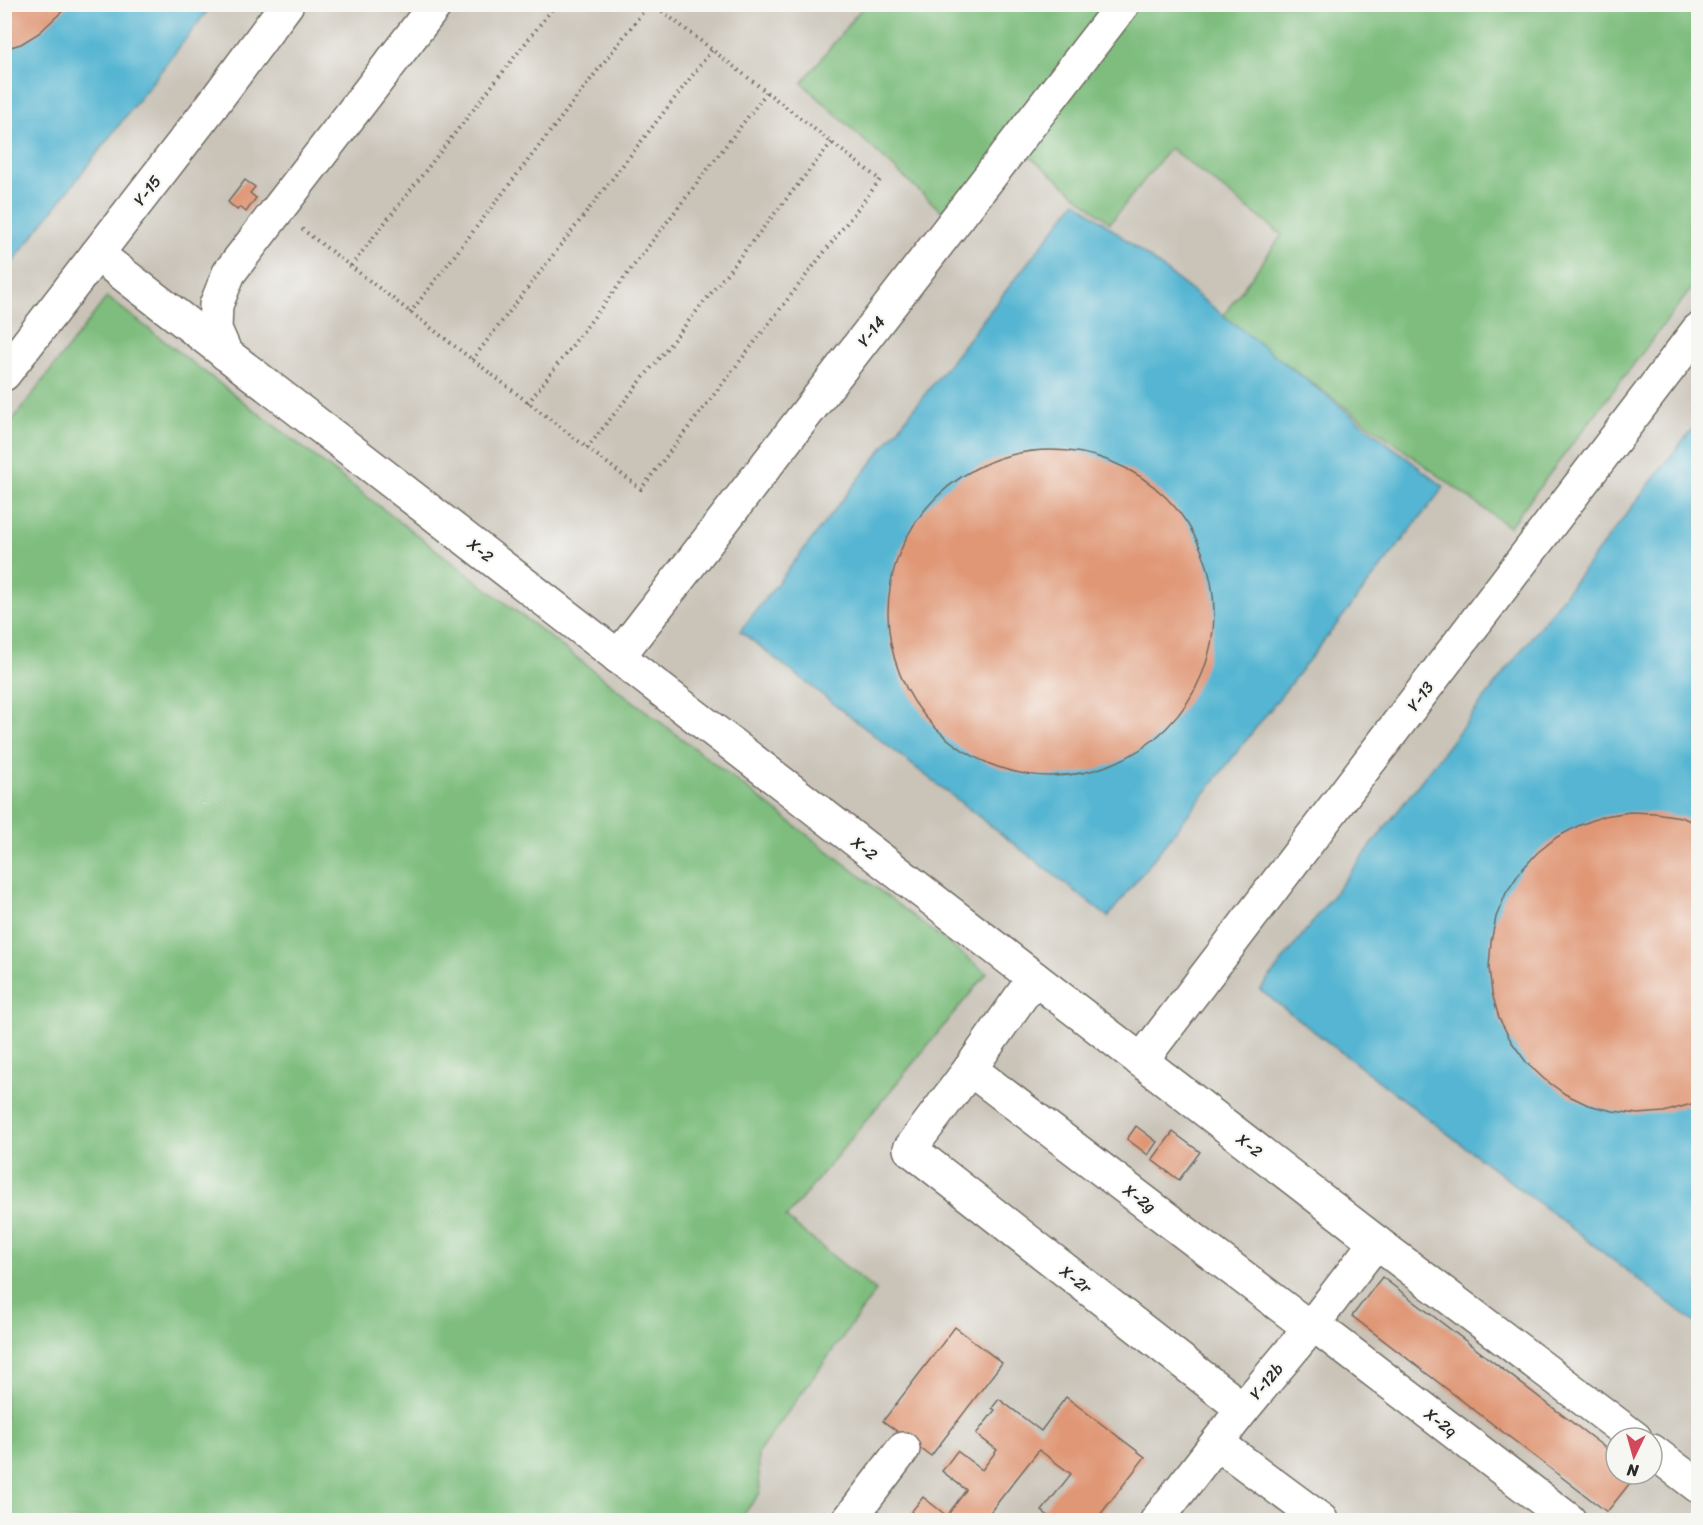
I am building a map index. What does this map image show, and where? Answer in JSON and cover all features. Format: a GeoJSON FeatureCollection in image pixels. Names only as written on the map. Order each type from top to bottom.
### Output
{"type":"FeatureCollection","features":[{"type":"Feature","properties":{"kind":"street","name":"Y-15"},"geometry":{"type":"LineString","coordinates":[[9,359],[97,254],[287,4]]}},
{"type":"Feature","properties":{"kind":"street"},"geometry":{"type":"LineString","coordinates":[[226,354],[214,329],[216,305],[229,273],[436,4]]}},
{"type":"Feature","properties":{"kind":"street","name":"Y-14"},"geometry":{"type":"LineString","coordinates":[[618,657],[1123,4]]}},
{"type":"Feature","properties":{"kind":"street","name":"X-2"},"geometry":{"type":"LineString","coordinates":[[97,254],[1376,1242],[1619,1426]]}},
{"type":"Feature","properties":{"kind":"street","name":"Y-13"},"geometry":{"type":"LineString","coordinates":[[1142,1061],[1698,330]]}},
{"type":"Feature","properties":{"kind":"street"},"geometry":{"type":"LineString","coordinates":[[970,1069],[1034,978]]}},
{"type":"Feature","properties":{"kind":"street","name":"X-2r"},"geometry":{"type":"LineString","coordinates":[[970,1069],[910,1149],[1243,1409]]}},
{"type":"Feature","properties":{"kind":"street","name":"X-2g"},"geometry":{"type":"LineString","coordinates":[[970,1069],[1311,1326]]}},
{"type":"Feature","properties":{"kind":"street","name":"Y-12b"},"geometry":{"type":"LineString","coordinates":[[1173,1515],[1217,1443],[1376,1242]]}},
{"type":"Feature","properties":{"kind":"street","name":"X-2q"},"geometry":{"type":"LineString","coordinates":[[1311,1326],[1569,1521]]}},
{"type":"Feature","properties":{"kind":"street"},"geometry":{"type":"LineString","coordinates":[[1217,1443],[1321,1521]]}},
{"type":"Feature","properties":{"kind":"street"},"geometry":{"type":"LineString","coordinates":[[849,1521],[903,1449]]}},
{"type":"Feature","properties":{"kind":"street"},"geometry":{"type":"LineString","coordinates":[[1664,1459],[1698,1486]]}},
{"type":"Feature","properties":{"kind":"path"},"geometry":{"type":"LineString","coordinates":[[350,266],[556,4]]}},
{"type":"Feature","properties":{"kind":"path"},"geometry":{"type":"LineString","coordinates":[[278,210],[472,360],[641,489],[880,180],[651,4],[410,312]]}},
{"type":"Feature","properties":{"kind":"path"},"geometry":{"type":"LineString","coordinates":[[472,360],[712,50]]}},
{"type":"Feature","properties":{"kind":"path"},"geometry":{"type":"LineString","coordinates":[[528,403],[766,92]]}},
{"type":"Feature","properties":{"kind":"path"},"geometry":{"type":"LineString","coordinates":[[588,448],[832,142]]}},
{"type":"Feature","properties":{"kind":"shaded area"},"geometry":{"type":"Polygon","coordinates":[[[5,5],[1698,5],[1698,1520],[5,1520],[5,5]]]}},
{"type":"Feature","properties":{"kind":"green space"},"geometry":{"type":"Polygon","coordinates":[[[864,5],[1698,5],[1698,280],[1509,527],[1222,317],[1282,235],[1170,148],[1110,223],[1027,154],[941,211],[802,83],[864,5]]]}},
{"type":"Feature","properties":{"kind":"green space"},"geometry":{"type":"Polygon","coordinates":[[[107,297],[987,973],[786,1218],[876,1291],[758,1453],[760,1493],[739,1520],[5,1520],[5,430],[107,297]]]}},
{"type":"Feature","properties":{"kind":"water"},"geometry":{"type":"Polygon","coordinates":[[[5,5],[212,5],[5,272],[5,5]]]}},
{"type":"Feature","properties":{"kind":"water"},"geometry":{"type":"Polygon","coordinates":[[[1076,201],[1444,487],[1108,917],[740,631],[1076,201]]]}},
{"type":"Feature","properties":{"kind":"water"},"geometry":{"type":"Polygon","coordinates":[[[1698,421],[1698,1325],[1260,990],[1698,421]]]}},
{"type":"Feature","properties":{"kind":"building"},"geometry":{"type":"Polygon","coordinates":[[[4,4],[70,4],[39,33],[21,44],[4,49],[4,4]]]}},
{"type":"Feature","properties":{"kind":"building"},"geometry":{"type":"Polygon","coordinates":[[[245,180],[255,187],[250,193],[256,198],[246,212],[240,207],[237,210],[228,202],[245,180]]]}},
{"type":"Feature","properties":{"kind":"building"},"geometry":{"type":"Polygon","coordinates":[[[1051,450],[1083,453],[1128,469],[1166,498],[1195,536],[1211,581],[1214,613],[1211,645],[1195,690],[1166,728],[1128,757],[1083,773],[1051,776],[1019,773],[974,757],[936,728],[907,690],[891,645],[888,613],[891,581],[907,536],[936,498],[974,469],[1019,453],[1051,450]]]}},
{"type":"Feature","properties":{"kind":"building"},"geometry":{"type":"Polygon","coordinates":[[[1630,812],[1681,817],[1698,824],[1698,1102],[1664,1112],[1638,1114],[1588,1105],[1565,1094],[1526,1062],[1511,1041],[1499,1018],[1492,993],[1489,968],[1496,917],[1506,893],[1537,853],[1557,837],[1580,825],[1604,816],[1630,812]]]}},
{"type":"Feature","properties":{"kind":"building"},"geometry":{"type":"Polygon","coordinates":[[[1136,1126],[1157,1142],[1148,1155],[1127,1139],[1136,1126]]]}},
{"type":"Feature","properties":{"kind":"building"},"geometry":{"type":"Polygon","coordinates":[[[1173,1132],[1200,1152],[1179,1180],[1152,1160],[1173,1132]]]}},
{"type":"Feature","properties":{"kind":"building"},"geometry":{"type":"Polygon","coordinates":[[[1382,1277],[1604,1447],[1604,1486],[1628,1486],[1607,1512],[1352,1316],[1382,1277]]]}},
{"type":"Feature","properties":{"kind":"building"},"geometry":{"type":"Polygon","coordinates":[[[955,1327],[1002,1363],[931,1456],[883,1421],[955,1327]]]}},
{"type":"Feature","properties":{"kind":"building"},"geometry":{"type":"Polygon","coordinates":[[[1066,1397],[1145,1457],[1096,1520],[1048,1520],[1050,1517],[1042,1511],[1071,1474],[1039,1450],[984,1520],[914,1520],[908,1516],[923,1497],[947,1516],[966,1490],[942,1471],[957,1451],[982,1470],[997,1450],[976,1434],[995,1410],[992,1408],[999,1399],[1041,1431],[1066,1397]]]}}]}
